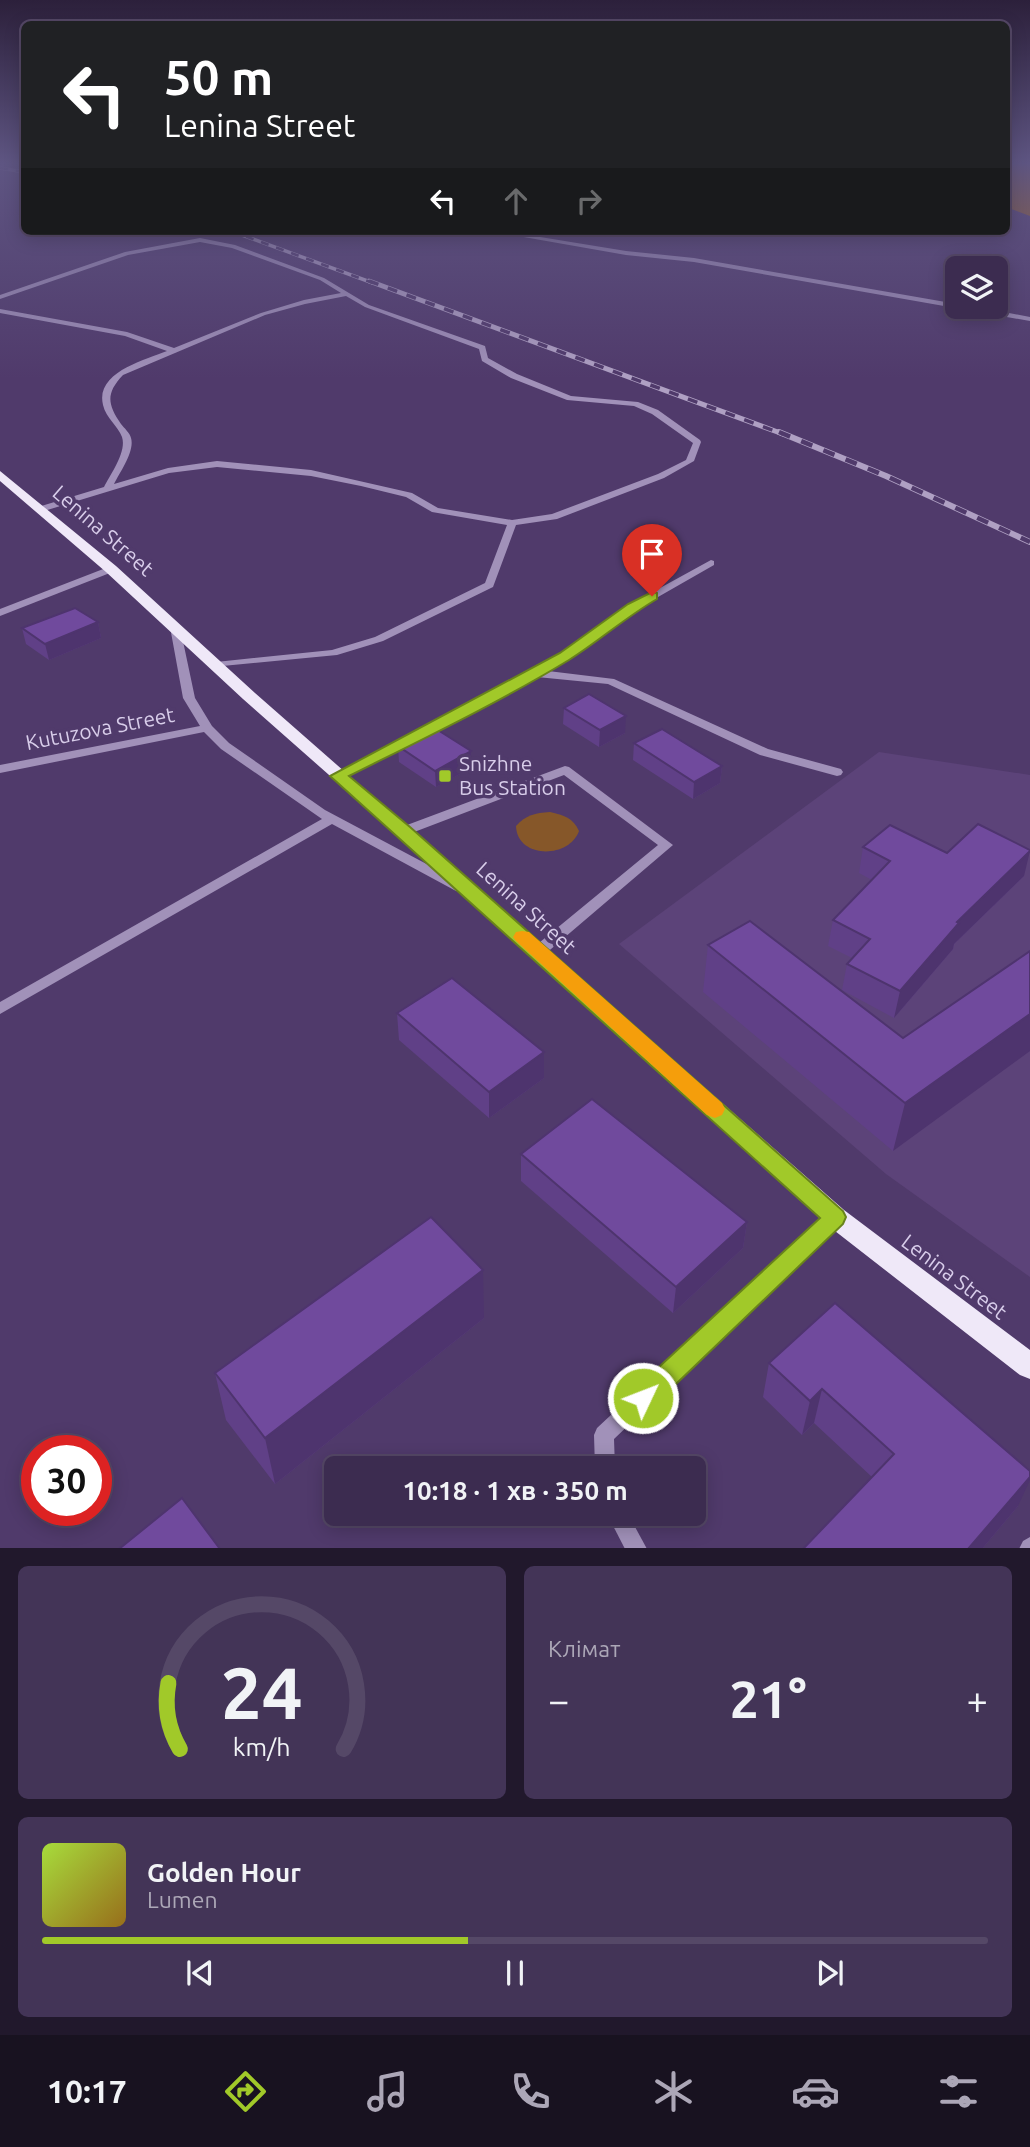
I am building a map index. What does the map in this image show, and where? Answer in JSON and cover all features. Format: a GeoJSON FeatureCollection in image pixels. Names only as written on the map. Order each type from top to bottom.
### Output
{"type":"FeatureCollection","features":[{"type":"Feature","properties":{"kind":"main road","name":"Lenina Street"},"geometry":{"type":"LineString","coordinates":[[0,475],[111,569],[338,776],[404,831],[835,1217],[1030,1366]]}},
{"type":"Feature","properties":{"kind":"street"},"geometry":{"type":"LineString","coordinates":[[519,235],[626,253],[694,260],[945,304]]}},
{"type":"Feature","properties":{"kind":"street"},"geometry":{"type":"LineString","coordinates":[[0,297],[127,253],[200,240],[217,242],[322,279],[397,318],[482,348],[485,359],[540,387],[570,398],[629,401],[655,412],[697,442],[690,461],[661,477],[554,517],[512,523],[435,510],[409,495],[360,483],[241,464],[188,466],[41,509]]}},
{"type":"Feature","properties":{"kind":"street"},"geometry":{"type":"LineString","coordinates":[[108,488],[126,451],[127,438],[108,411],[106,389],[120,373],[272,311],[347,294]]}},
{"type":"Feature","properties":{"kind":"street"},"geometry":{"type":"LineString","coordinates":[[0,311],[127,334],[172,350]]}},
{"type":"Feature","properties":{"kind":"street"},"geometry":{"type":"LineString","coordinates":[[1008,315],[1030,319]]}},
{"type":"Feature","properties":{"kind":"street"},"geometry":{"type":"LineString","coordinates":[[216,665],[333,653],[379,639],[489,585],[512,523]]}},
{"type":"Feature","properties":{"kind":"street"},"geometry":{"type":"LineString","coordinates":[[338,776],[446,722],[565,656],[633,607],[711,563]]}},
{"type":"Feature","properties":{"kind":"street"},"geometry":{"type":"LineString","coordinates":[[0,613],[111,569]]}},
{"type":"Feature","properties":{"kind":"street"},"geometry":{"type":"LineString","coordinates":[[175,627],[189,698],[208,728],[225,746],[256,770],[331,819],[476,896]]}},
{"type":"Feature","properties":{"kind":"street"},"geometry":{"type":"LineString","coordinates":[[535,673],[610,681],[764,752],[837,772]]}},
{"type":"Feature","properties":{"kind":"street","name":"Kutuzova Street"},"geometry":{"type":"LineString","coordinates":[[0,769],[208,728]]}},
{"type":"Feature","properties":{"kind":"street"},"geometry":{"type":"LineString","coordinates":[[404,831],[565,770],[666,845],[539,951]]}},
{"type":"Feature","properties":{"kind":"street"},"geometry":{"type":"LineString","coordinates":[[0,1009],[331,819]]}},
{"type":"Feature","properties":{"kind":"street"},"geometry":{"type":"LineString","coordinates":[[605,1456],[604,1435],[835,1217]]}},
{"type":"Feature","properties":{"kind":"street"},"geometry":{"type":"LineString","coordinates":[[624,1526],[636,1548]]}},
{"type":"Feature","properties":{"kind":"shaded area"},"geometry":{"type":"Polygon","coordinates":[[[879,752],[1030,775],[1030,1277],[886,1174],[619,944],[879,752]]]}},
{"type":"Feature","properties":{"kind":"shaded area"},"geometry":{"type":"Polygon","coordinates":[[[550,812],[564,816],[574,823],[579,831],[573,840],[565,847],[555,850],[544,851],[525,845],[516,826],[531,815],[550,812]]]}},
{"type":"Feature","properties":{"kind":"building"},"geometry":{"type":"Polygon","coordinates":[[[75,608],[98,622],[45,644],[22,628],[75,608]]]}},
{"type":"Feature","properties":{"kind":"building"},"geometry":{"type":"Polygon","coordinates":[[[589,694],[626,716],[600,730],[564,708],[589,694]]]}},
{"type":"Feature","properties":{"kind":"building"},"geometry":{"type":"Polygon","coordinates":[[[433,727],[471,751],[435,771],[398,746],[433,727]]]}},
{"type":"Feature","properties":{"kind":"building"},"geometry":{"type":"Polygon","coordinates":[[[662,729],[722,766],[694,782],[634,743],[662,729]]]}},
{"type":"Feature","properties":{"kind":"building"},"geometry":{"type":"Polygon","coordinates":[[[978,824],[1030,851],[957,922],[959,923],[900,991],[847,964],[870,939],[833,920],[890,861],[863,847],[890,825],[947,853],[978,824]]]}},
{"type":"Feature","properties":{"kind":"building"},"geometry":{"type":"Polygon","coordinates":[[[750,921],[903,1038],[1030,951],[1030,1014],[905,1103],[708,945],[750,921]]]}},
{"type":"Feature","properties":{"kind":"building"},"geometry":{"type":"Polygon","coordinates":[[[452,978],[544,1052],[489,1092],[397,1013],[452,978]]]}},
{"type":"Feature","properties":{"kind":"building"},"geometry":{"type":"Polygon","coordinates":[[[592,1099],[747,1222],[676,1287],[521,1154],[592,1099]]]}},
{"type":"Feature","properties":{"kind":"building"},"geometry":{"type":"Polygon","coordinates":[[[431,1217],[483,1270],[265,1438],[215,1373],[431,1217]]]}},
{"type":"Feature","properties":{"kind":"building"},"geometry":{"type":"Polygon","coordinates":[[[835,1303],[1030,1471],[1030,1477],[969,1548],[804,1548],[894,1454],[822,1389],[810,1401],[769,1363],[835,1303]]]}},
{"type":"Feature","properties":{"kind":"building"},"geometry":{"type":"Polygon","coordinates":[[[182,1498],[219,1548],[120,1548],[182,1498]]]}},
{"type":"Feature","properties":{"kind":"railway"},"geometry":{"type":"LineString","coordinates":[[243,235],[373,283]]}},
{"type":"Feature","properties":{"kind":"railway"},"geometry":{"type":"LineString","coordinates":[[369,281],[783,434]]}},
{"type":"Feature","properties":{"kind":"railway"},"geometry":{"type":"LineString","coordinates":[[779,432],[886,476],[1030,542]]}},
{"type":"Feature","properties":{"kind":"slow traffic"},"geometry":{"type":"LineString","coordinates":[[522,937],[715,1109]]}},
{"type":"Feature","properties":{"kind":"place","name":"Snizhne Bus Station"},"geometry":{"type":"Point","coordinates":[445,776]}},
{"type":"Feature","properties":{"kind":"route"},"geometry":{"type":"LineString","coordinates":[[643,1398],[835,1217],[404,831],[338,776],[446,722],[565,656],[652,596]]}}]}
